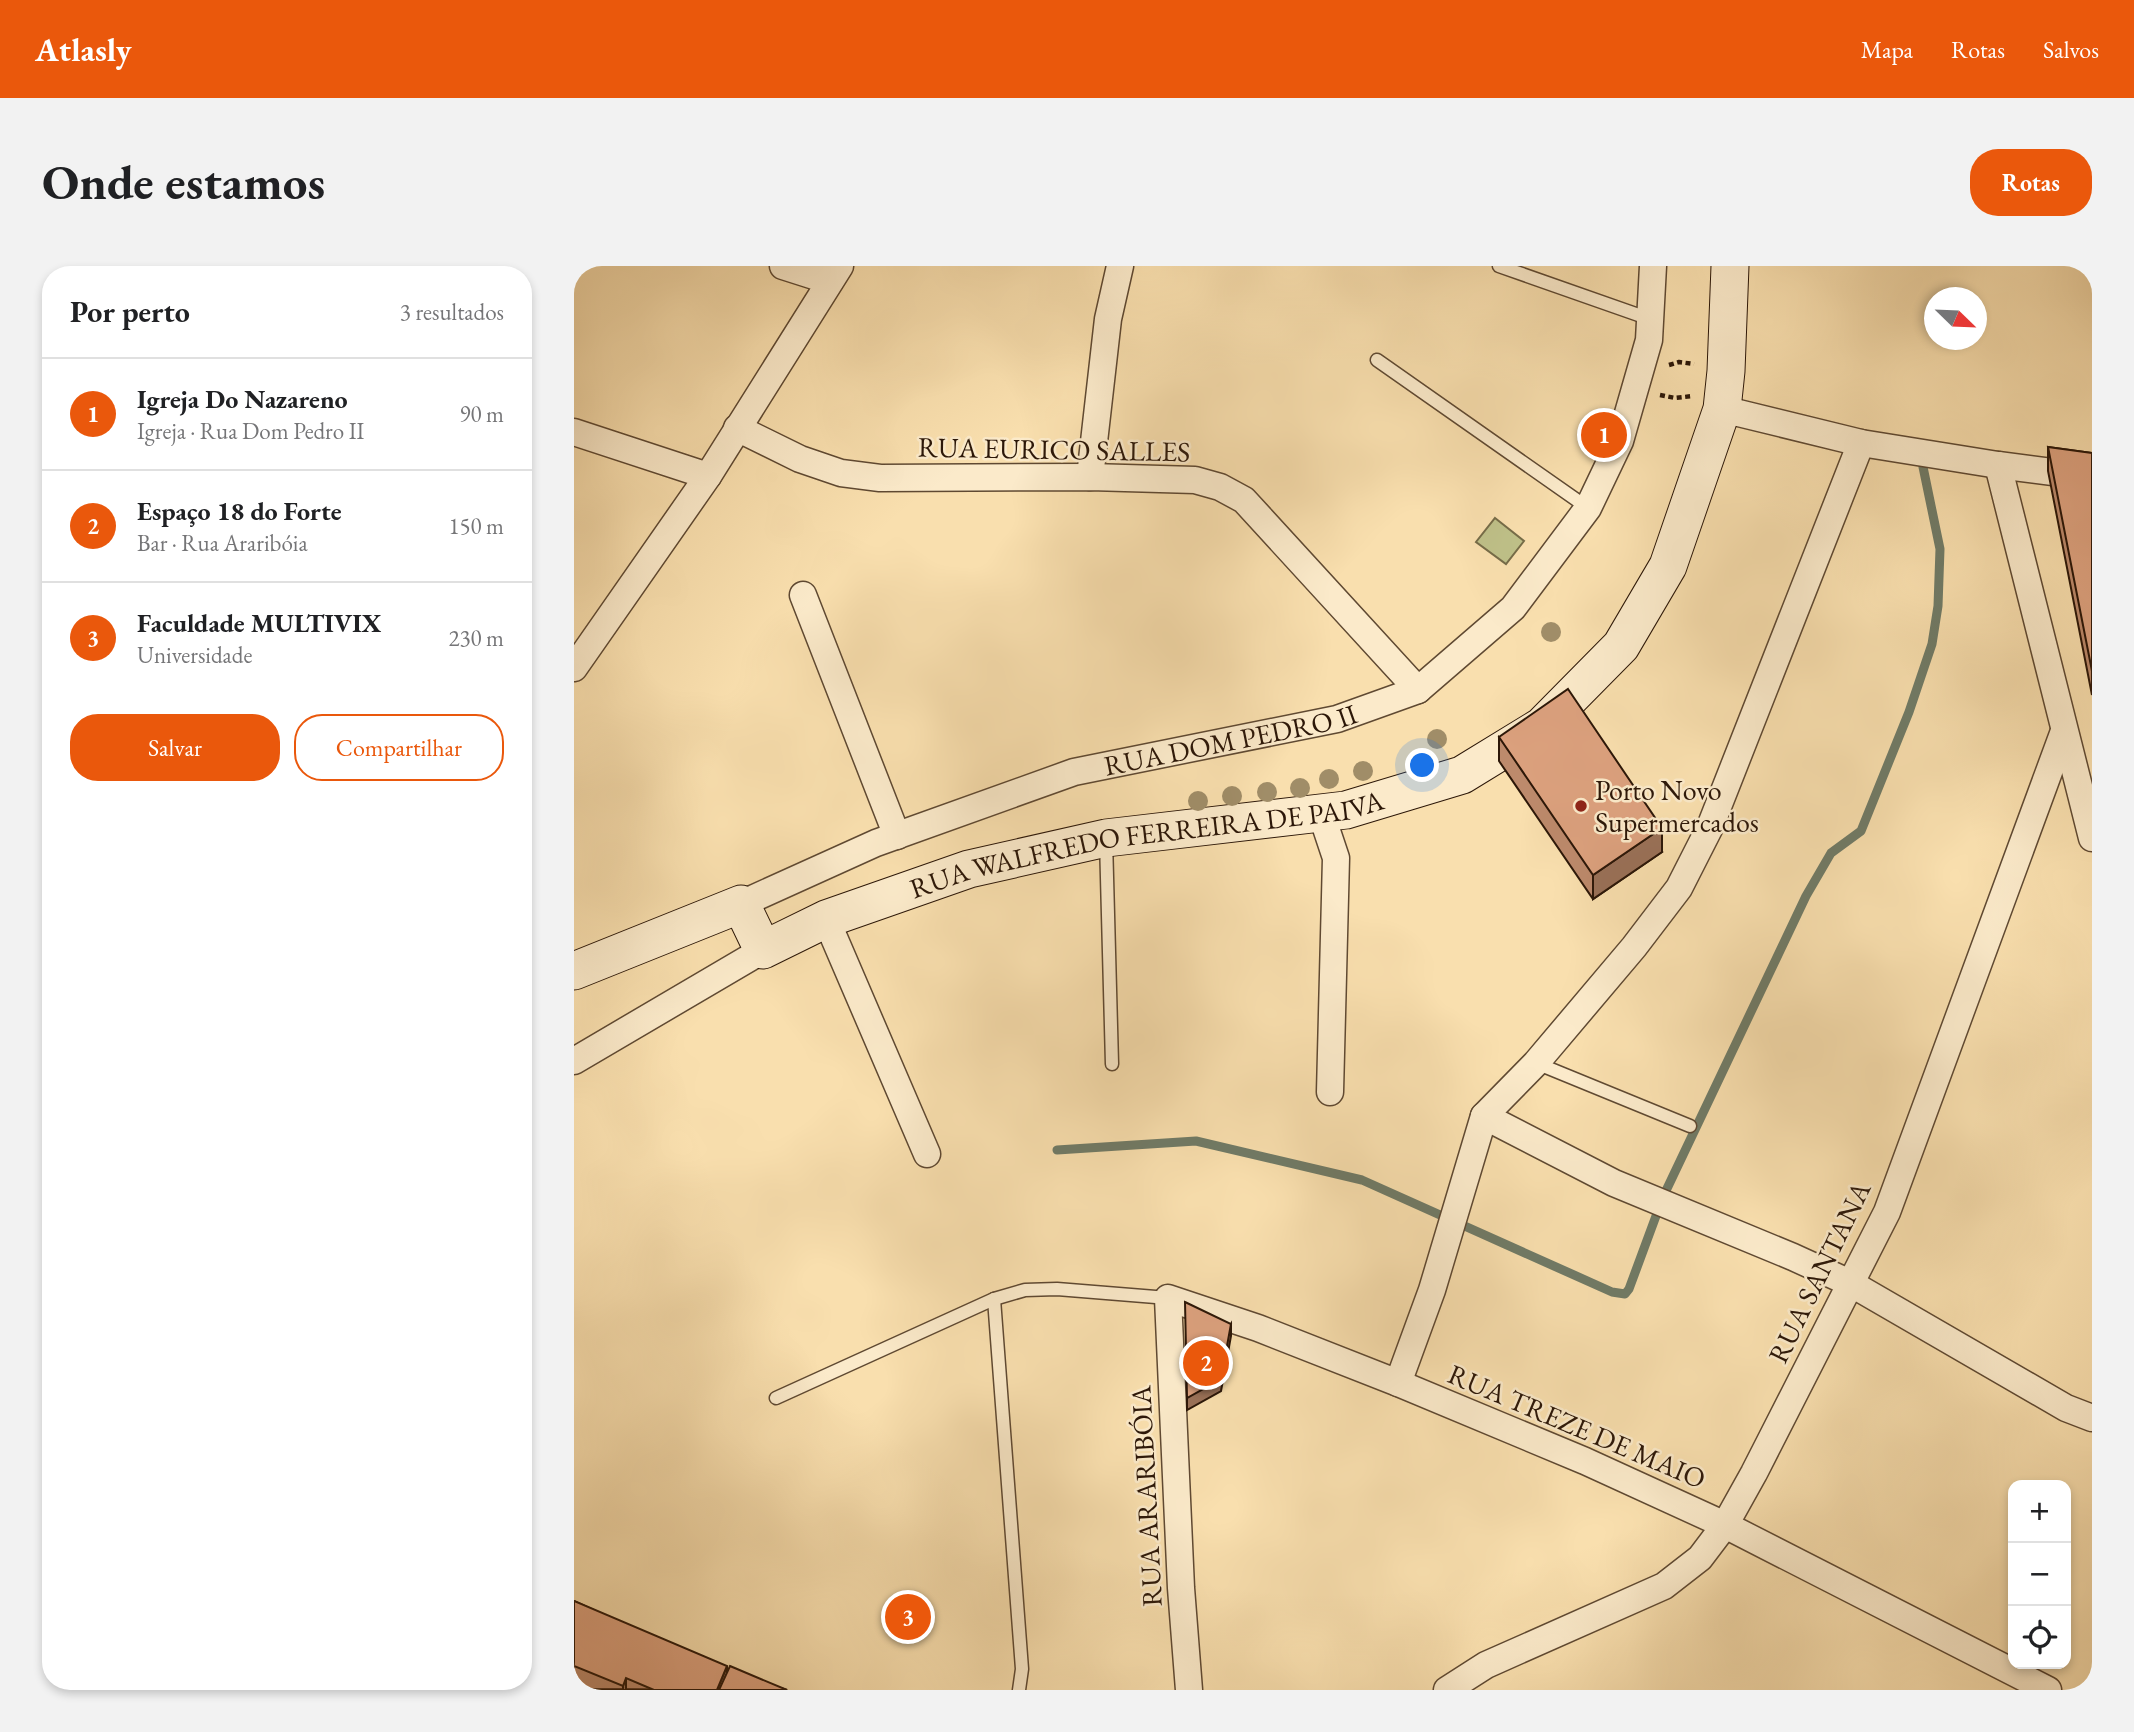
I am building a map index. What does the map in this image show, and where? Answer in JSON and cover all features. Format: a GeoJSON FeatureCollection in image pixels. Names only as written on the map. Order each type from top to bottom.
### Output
{"type":"FeatureCollection","features":[{"type":"Feature","properties":{"kind":"street"},"geometry":{"type":"LineString","coordinates":[[574,668],[708,476],[835,274],[783,266]]}},
{"type":"Feature","properties":{"kind":"street"},"geometry":{"type":"LineString","coordinates":[[1090,477],[1108,319],[1120,266]]}},
{"type":"Feature","properties":{"kind":"street","name":"RUA DOM PEDRO II"},"geometry":{"type":"LineString","coordinates":[[574,971],[741,904],[897,835],[1074,772],[1337,719],[1418,690],[1513,608],[1588,509],[1620,441],[1649,340],[1653,266]]}},
{"type":"Feature","properties":{"kind":"street","name":"RUA WALFREDO FERREIRA DE PAIVA"},"geometry":{"type":"LineString","coordinates":[[574,1061],[763,950],[826,919],[969,869],[1106,838],[1346,810],[1462,775],[1542,726],[1621,646],[1668,566],[1724,393],[1730,266]]}},
{"type":"Feature","properties":{"kind":"street"},"geometry":{"type":"LineString","coordinates":[[1724,393],[1861,443],[2092,477]]}},
{"type":"Feature","properties":{"kind":"street","name":"RUA EURICO SALLES"},"geometry":{"type":"LineString","coordinates":[[737,428],[800,459],[841,473],[880,478],[1090,477],[1195,480],[1220,486],[1244,500],[1418,690]]}},
{"type":"Feature","properties":{"kind":"street"},"geometry":{"type":"LineString","coordinates":[[574,432],[708,476]]}},
{"type":"Feature","properties":{"kind":"street"},"geometry":{"type":"LineString","coordinates":[[1398,1382],[1432,1290],[1484,1116],[1536,1063],[1634,947],[1679,887],[1710,827],[1861,443]]}},
{"type":"Feature","properties":{"kind":"street"},"geometry":{"type":"LineString","coordinates":[[1998,465],[2092,838]]}},
{"type":"Feature","properties":{"kind":"street"},"geometry":{"type":"LineString","coordinates":[[803,594],[897,835]]}},
{"type":"Feature","properties":{"kind":"street","name":"RUA SANTANA"},"geometry":{"type":"LineString","coordinates":[[1447,1690],[1486,1665],[1664,1587],[1700,1558],[1725,1525],[1887,1212],[2064,731]]}},
{"type":"Feature","properties":{"kind":"street"},"geometry":{"type":"LineString","coordinates":[[1321,813],[1336,858],[1330,1092]]}},
{"type":"Feature","properties":{"kind":"street"},"geometry":{"type":"LineString","coordinates":[[741,904],[763,950]]}},
{"type":"Feature","properties":{"kind":"street"},"geometry":{"type":"LineString","coordinates":[[826,919],[927,1154]]}},
{"type":"Feature","properties":{"kind":"street"},"geometry":{"type":"LineString","coordinates":[[1484,1116],[1614,1182],[1850,1283],[2066,1408],[2092,1418]]}},
{"type":"Feature","properties":{"kind":"street","name":"RUA TREZE DE MAIO"},"geometry":{"type":"LineString","coordinates":[[1168,1298],[1258,1328],[1398,1382],[1585,1461],[1725,1525],[2048,1690]]}},
{"type":"Feature","properties":{"kind":"street","name":"RUA ARARIBÓIA"},"geometry":{"type":"LineString","coordinates":[[1168,1298],[1181,1588],[1189,1690]]}},
{"type":"Feature","properties":{"kind":"lane"},"geometry":{"type":"LineString","coordinates":[[1499,266],[1650,319]]}},
{"type":"Feature","properties":{"kind":"lane"},"geometry":{"type":"LineString","coordinates":[[1377,360],[1588,509]]}},
{"type":"Feature","properties":{"kind":"lane"},"geometry":{"type":"LineString","coordinates":[[1106,838],[1112,1064]]}},
{"type":"Feature","properties":{"kind":"lane"},"geometry":{"type":"LineString","coordinates":[[1536,1063],[1690,1126]]}},
{"type":"Feature","properties":{"kind":"lane","name":"RUA TREZE DE MAIO"},"geometry":{"type":"LineString","coordinates":[[776,1398],[995,1299],[1025,1290],[1057,1289],[1168,1298]]}},
{"type":"Feature","properties":{"kind":"lane"},"geometry":{"type":"LineString","coordinates":[[995,1299],[1022,1669],[1019,1690]]}},
{"type":"Feature","properties":{"kind":"path"},"geometry":{"type":"LineString","coordinates":[[1679,362],[1724,393],[1675,398],[1656,395],[1640,373],[1679,362]]}},
{"type":"Feature","properties":{"kind":"green space"},"geometry":{"type":"Polygon","coordinates":[[[1495,518],[1524,541],[1506,564],[1476,542],[1495,518]]]}},
{"type":"Feature","properties":{"kind":"building"},"geometry":{"type":"Polygon","coordinates":[[[2048,447],[2092,453],[2092,671],[2048,447]]]}},
{"type":"Feature","properties":{"kind":"building","name":"Porto Novo Supermercados"},"geometry":{"type":"Polygon","coordinates":[[[1568,689],[1662,828],[1593,875],[1499,737],[1568,689]]]}},
{"type":"Feature","properties":{"kind":"building"},"geometry":{"type":"Polygon","coordinates":[[[1185,1302],[1231,1324],[1221,1379],[1187,1398],[1185,1302]]]}},
{"type":"Feature","properties":{"kind":"building"},"geometry":{"type":"Polygon","coordinates":[[[574,1601],[727,1666],[717,1690],[654,1690],[626,1678],[623,1686],[574,1666],[574,1601]]]}},
{"type":"Feature","properties":{"kind":"building"},"geometry":{"type":"Polygon","coordinates":[[[730,1666],[787,1690],[719,1690],[730,1666]]]}},
{"type":"Feature","properties":{"kind":"waterway"},"geometry":{"type":"LineString","coordinates":[[1057,1150],[1196,1141],[1362,1180],[1612,1292],[1625,1294],[1663,1197],[1806,896],[1831,853],[1861,831],[1909,712],[1932,644],[1938,606],[1940,549],[1923,467]]}},
{"type":"Feature","properties":{"kind":"place","name":"Igreja Do Nazareno"},"geometry":{"type":"Point","coordinates":[1604,435]}},
{"type":"Feature","properties":{"kind":"place","name":"Porto Novo Supermercados"},"geometry":{"type":"Point","coordinates":[1581,806]}},
{"type":"Feature","properties":{"kind":"place","name":"Espaço 18 do Forte"},"geometry":{"type":"Point","coordinates":[1206,1363]}},
{"type":"Feature","properties":{"kind":"place","name":"Faculdade MULTIVIX"},"geometry":{"type":"Point","coordinates":[908,1617]}}]}
